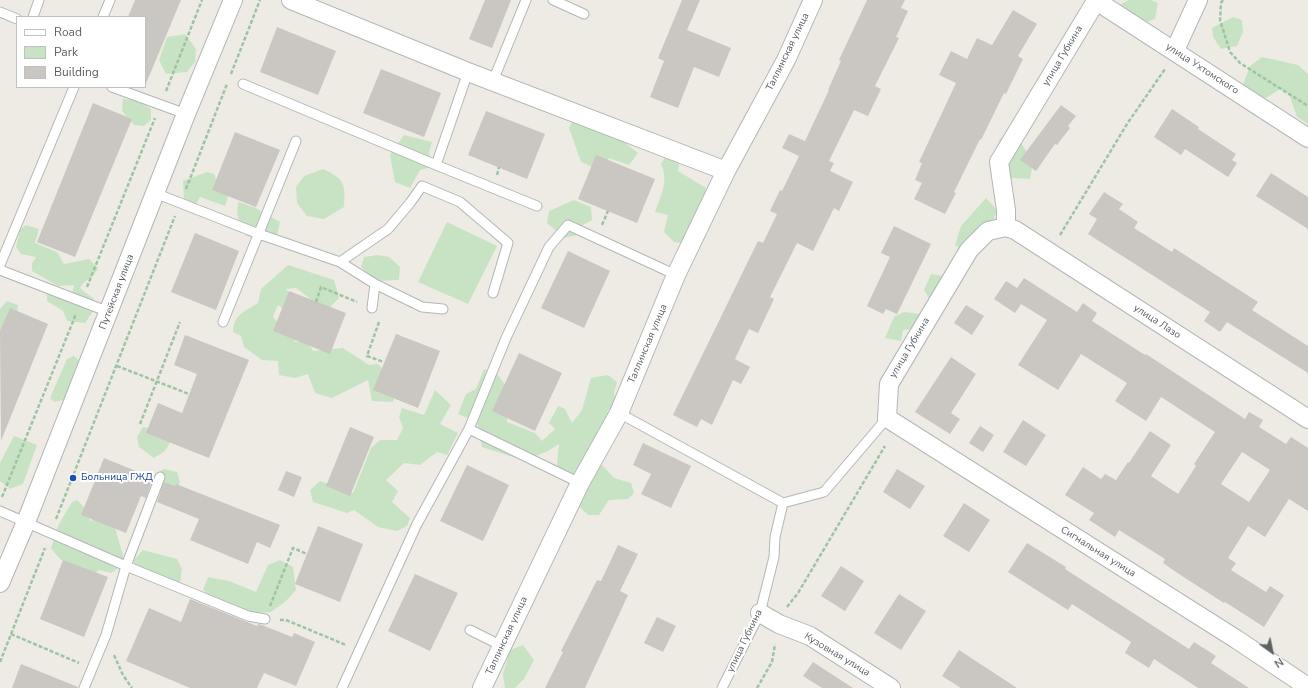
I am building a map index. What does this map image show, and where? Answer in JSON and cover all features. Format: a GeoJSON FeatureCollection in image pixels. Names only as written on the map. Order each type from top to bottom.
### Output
{"type":"FeatureCollection","features":[{"type":"Feature","properties":{"kind":"street","name":"Путейская улица"},"geometry":{"type":"LineString","coordinates":[[0,583],[26,522],[186,114],[233,0]]}},
{"type":"Feature","properties":{"kind":"street"},"geometry":{"type":"LineString","coordinates":[[291,0],[468,72],[726,171]]}},
{"type":"Feature","properties":{"kind":"street","name":"Таллинская улица"},"geometry":{"type":"LineString","coordinates":[[482,688],[580,483],[619,413],[676,275],[726,171],[786,60],[813,0]]}},
{"type":"Feature","properties":{"kind":"street","name":"улица Ухтомского"},"geometry":{"type":"LineString","coordinates":[[1096,0],[1308,138]]}},
{"type":"Feature","properties":{"kind":"street","name":"улица Губкина"},"geometry":{"type":"LineString","coordinates":[[892,422],[889,384],[968,250],[988,231],[1006,227],[1006,210],[999,162],[1096,0]]}},
{"type":"Feature","properties":{"kind":"street"},"geometry":{"type":"LineString","coordinates":[[1175,50],[1198,0]]}},
{"type":"Feature","properties":{"kind":"street","name":"улица Лазо"},"geometry":{"type":"LineString","coordinates":[[1006,227],[1015,230],[1308,419]]}},
{"type":"Feature","properties":{"kind":"street","name":"Сигнальная улица"},"geometry":{"type":"LineString","coordinates":[[892,422],[1236,639],[1308,687]]}},
{"type":"Feature","properties":{"kind":"street","name":"Кузовная улица"},"geometry":{"type":"LineString","coordinates":[[760,613],[779,624],[810,636],[891,688]]}},
{"type":"Feature","properties":{"kind":"lane"},"geometry":{"type":"LineString","coordinates":[[33,16],[39,0]]}},
{"type":"Feature","properties":{"kind":"lane"},"geometry":{"type":"LineString","coordinates":[[103,16],[110,0]]}},
{"type":"Feature","properties":{"kind":"lane"},"geometry":{"type":"LineString","coordinates":[[493,81],[526,0]]}},
{"type":"Feature","properties":{"kind":"lane"},"geometry":{"type":"LineString","coordinates":[[553,0],[584,14]]}},
{"type":"Feature","properties":{"kind":"lane"},"geometry":{"type":"LineString","coordinates":[[0,12],[16,19]]}},
{"type":"Feature","properties":{"kind":"lane"},"geometry":{"type":"LineString","coordinates":[[436,165],[468,72]]}},
{"type":"Feature","properties":{"kind":"lane"},"geometry":{"type":"LineString","coordinates":[[242,84],[537,206]]}},
{"type":"Feature","properties":{"kind":"lane"},"geometry":{"type":"LineString","coordinates":[[0,265],[74,88]]}},
{"type":"Feature","properties":{"kind":"lane"},"geometry":{"type":"LineString","coordinates":[[115,88],[186,114]]}},
{"type":"Feature","properties":{"kind":"lane"},"geometry":{"type":"LineString","coordinates":[[223,322],[296,141]]}},
{"type":"Feature","properties":{"kind":"lane"},"geometry":{"type":"LineString","coordinates":[[340,262],[388,229],[422,186],[460,202],[508,243],[493,293]]}},
{"type":"Feature","properties":{"kind":"lane"},"geometry":{"type":"LineString","coordinates":[[155,193],[259,234],[340,262],[375,284],[422,307],[443,309]]}},
{"type":"Feature","properties":{"kind":"lane"},"geometry":{"type":"LineString","coordinates":[[342,688],[417,524],[469,429],[506,338],[549,247],[568,225],[676,275]]}},
{"type":"Feature","properties":{"kind":"lane"},"geometry":{"type":"LineString","coordinates":[[0,270],[109,312]]}},
{"type":"Feature","properties":{"kind":"lane"},"geometry":{"type":"LineString","coordinates":[[372,308],[375,284]]}},
{"type":"Feature","properties":{"kind":"lane"},"geometry":{"type":"LineString","coordinates":[[619,413],[783,503],[824,492],[892,422]]}},
{"type":"Feature","properties":{"kind":"lane"},"geometry":{"type":"LineString","coordinates":[[469,429],[580,483]]}},
{"type":"Feature","properties":{"kind":"lane"},"geometry":{"type":"LineString","coordinates":[[84,688],[106,635],[126,566],[160,476]]}},
{"type":"Feature","properties":{"kind":"lane","name":"улица Губкина"},"geometry":{"type":"LineString","coordinates":[[722,688],[760,613],[774,557],[775,537],[783,503]]}},
{"type":"Feature","properties":{"kind":"lane"},"geometry":{"type":"LineString","coordinates":[[0,511],[126,566],[248,616],[265,619]]}},
{"type":"Feature","properties":{"kind":"lane"},"geometry":{"type":"LineString","coordinates":[[470,630],[502,646]]}},
{"type":"Feature","properties":{"kind":"path"},"geometry":{"type":"LineString","coordinates":[[0,503],[202,0]]}},
{"type":"Feature","properties":{"kind":"path"},"geometry":{"type":"LineString","coordinates":[[0,662],[260,0]]}},
{"type":"Feature","properties":{"kind":"path"},"geometry":{"type":"LineString","coordinates":[[1223,0],[1221,3],[1220,20],[1230,52],[1240,64],[1308,106]]}},
{"type":"Feature","properties":{"kind":"path"},"geometry":{"type":"LineString","coordinates":[[1049,252],[1126,124],[1163,73],[1175,50]]}},
{"type":"Feature","properties":{"kind":"path"},"geometry":{"type":"LineString","coordinates":[[140,424],[180,322]]}},
{"type":"Feature","properties":{"kind":"path"},"geometry":{"type":"LineString","coordinates":[[116,366],[189,394]]}},
{"type":"Feature","properties":{"kind":"path"},"geometry":{"type":"LineString","coordinates":[[757,688],[772,662],[779,624],[787,607],[798,593],[892,422]]}},
{"type":"Feature","properties":{"kind":"path"},"geometry":{"type":"LineString","coordinates":[[307,554],[293,548],[265,619],[286,620],[359,650]]}},
{"type":"Feature","properties":{"kind":"path"},"geometry":{"type":"LineString","coordinates":[[11,634],[92,669]]}},
{"type":"Feature","properties":{"kind":"path"},"geometry":{"type":"LineString","coordinates":[[106,635],[123,675],[132,688]]}},
{"type":"Feature","properties":{"kind":"green space"},"geometry":{"type":"Polygon","coordinates":[[[1129,0],[1151,0],[1158,3],[1155,19],[1136,26],[1118,6],[1129,0]]]}},
{"type":"Feature","properties":{"kind":"green space"},"geometry":{"type":"Polygon","coordinates":[[[1233,17],[1242,20],[1243,32],[1237,46],[1221,49],[1213,37],[1212,28],[1233,17]]]}},
{"type":"Feature","properties":{"kind":"green space"},"geometry":{"type":"Polygon","coordinates":[[[185,34],[196,49],[195,62],[187,72],[166,74],[159,60],[167,37],[185,34]]]}},
{"type":"Feature","properties":{"kind":"green space"},"geometry":{"type":"Polygon","coordinates":[[[1262,57],[1298,65],[1308,74],[1308,124],[1297,117],[1289,94],[1280,89],[1260,102],[1243,85],[1250,66],[1262,57]]]}},
{"type":"Feature","properties":{"kind":"green space"},"geometry":{"type":"Polygon","coordinates":[[[123,99],[139,101],[151,109],[151,120],[144,126],[134,125],[122,111],[123,99]]]}},
{"type":"Feature","properties":{"kind":"green space"},"geometry":{"type":"Polygon","coordinates":[[[578,110],[590,115],[638,153],[629,165],[609,158],[601,171],[581,162],[569,128],[578,110]]]}},
{"type":"Feature","properties":{"kind":"green space"},"geometry":{"type":"Polygon","coordinates":[[[404,135],[432,142],[429,152],[432,167],[420,170],[410,188],[395,182],[390,155],[404,135]]]}},
{"type":"Feature","properties":{"kind":"green space"},"geometry":{"type":"Polygon","coordinates":[[[1000,138],[1022,144],[1033,163],[1030,179],[998,177],[993,163],[1000,138]]]}},
{"type":"Feature","properties":{"kind":"green space"},"geometry":{"type":"Polygon","coordinates":[[[668,153],[680,157],[678,171],[706,188],[701,215],[682,243],[674,242],[664,232],[668,215],[655,212],[662,194],[664,182],[661,164],[668,153]]]}},
{"type":"Feature","properties":{"kind":"green space"},"geometry":{"type":"Polygon","coordinates":[[[323,169],[339,179],[345,192],[344,207],[324,219],[307,216],[297,203],[296,187],[304,176],[323,169]]]}},
{"type":"Feature","properties":{"kind":"green space"},"geometry":{"type":"Polygon","coordinates":[[[207,172],[214,174],[218,184],[230,189],[225,206],[200,197],[195,206],[184,201],[183,181],[207,172]]]}},
{"type":"Feature","properties":{"kind":"green space"},"geometry":{"type":"Polygon","coordinates":[[[986,198],[997,210],[992,225],[964,251],[955,245],[961,226],[986,198]]]}},
{"type":"Feature","properties":{"kind":"green space"},"geometry":{"type":"Polygon","coordinates":[[[574,200],[591,207],[592,220],[581,226],[577,235],[564,238],[547,223],[549,211],[574,200]]]}},
{"type":"Feature","properties":{"kind":"green space"},"geometry":{"type":"Polygon","coordinates":[[[238,202],[254,207],[280,222],[275,244],[246,236],[237,215],[238,202]]]}},
{"type":"Feature","properties":{"kind":"green space"},"geometry":{"type":"Polygon","coordinates":[[[447,222],[497,246],[468,304],[418,282],[447,222]]]}},
{"type":"Feature","properties":{"kind":"green space"},"geometry":{"type":"Polygon","coordinates":[[[26,225],[39,229],[35,243],[57,252],[64,264],[89,259],[98,268],[80,288],[94,299],[92,313],[85,323],[67,321],[63,311],[47,301],[47,293],[72,294],[74,285],[58,286],[32,271],[32,263],[36,257],[21,254],[16,247],[20,230],[26,225]]]}},
{"type":"Feature","properties":{"kind":"green space"},"geometry":{"type":"Polygon","coordinates":[[[378,255],[389,257],[400,267],[399,280],[377,281],[361,267],[364,257],[378,255]]]}},
{"type":"Feature","properties":{"kind":"green space"},"geometry":{"type":"Polygon","coordinates":[[[288,265],[334,280],[339,298],[326,311],[296,288],[286,289],[298,307],[288,313],[278,305],[273,317],[280,325],[301,333],[294,342],[308,341],[313,351],[343,348],[369,365],[378,364],[396,391],[393,402],[372,401],[368,380],[332,398],[315,393],[308,374],[295,378],[279,375],[278,361],[262,360],[244,347],[241,336],[233,332],[235,321],[244,311],[258,303],[261,289],[288,265]]]}},
{"type":"Feature","properties":{"kind":"green space"},"geometry":{"type":"Polygon","coordinates":[[[931,274],[943,276],[931,301],[924,290],[931,274]]]}},
{"type":"Feature","properties":{"kind":"green space"},"geometry":{"type":"Polygon","coordinates":[[[7,301],[18,305],[15,335],[0,337],[0,309],[7,301]]]}},
{"type":"Feature","properties":{"kind":"green space"},"geometry":{"type":"Polygon","coordinates":[[[904,312],[921,314],[920,337],[912,329],[903,330],[901,341],[885,338],[894,317],[904,312]]]}},
{"type":"Feature","properties":{"kind":"green space"},"geometry":{"type":"Polygon","coordinates":[[[74,356],[82,363],[68,399],[54,402],[50,398],[67,359],[74,356]]]}},
{"type":"Feature","properties":{"kind":"green space"},"geometry":{"type":"Polygon","coordinates":[[[484,369],[498,375],[508,389],[507,422],[535,433],[542,441],[555,429],[549,423],[558,406],[565,409],[572,423],[582,410],[591,378],[608,375],[617,382],[614,393],[619,404],[607,411],[617,426],[590,473],[602,465],[614,478],[631,483],[634,493],[628,499],[609,500],[599,515],[588,515],[578,505],[572,486],[560,476],[557,465],[559,444],[548,451],[533,457],[522,449],[516,458],[482,447],[477,422],[458,414],[466,394],[476,389],[484,369]]]}},
{"type":"Feature","properties":{"kind":"green space"},"geometry":{"type":"Polygon","coordinates":[[[435,390],[451,405],[440,424],[458,433],[447,455],[437,452],[420,465],[404,463],[386,480],[398,491],[392,502],[410,518],[407,526],[397,531],[378,527],[354,510],[347,513],[313,502],[310,490],[320,481],[353,493],[371,448],[380,440],[397,440],[403,428],[399,417],[402,408],[424,415],[435,390]]]}},
{"type":"Feature","properties":{"kind":"green space"},"geometry":{"type":"Polygon","coordinates":[[[143,427],[162,430],[172,439],[165,451],[154,458],[139,447],[137,437],[143,427]]]}},
{"type":"Feature","properties":{"kind":"green space"},"geometry":{"type":"Polygon","coordinates":[[[14,436],[37,445],[23,484],[10,489],[0,481],[0,463],[14,436]]]}},
{"type":"Feature","properties":{"kind":"green space"},"geometry":{"type":"Polygon","coordinates":[[[164,469],[177,472],[180,482],[174,495],[151,491],[155,474],[164,469]]]}},
{"type":"Feature","properties":{"kind":"green space"},"geometry":{"type":"Polygon","coordinates":[[[77,500],[86,509],[90,521],[103,517],[114,524],[124,559],[117,569],[111,573],[99,570],[91,577],[74,569],[64,562],[51,548],[59,524],[72,502],[77,500]]]}},
{"type":"Feature","properties":{"kind":"green space"},"geometry":{"type":"Polygon","coordinates":[[[143,550],[177,559],[182,569],[180,583],[163,584],[152,581],[148,578],[133,561],[143,550]]]}},
{"type":"Feature","properties":{"kind":"green space"},"geometry":{"type":"Polygon","coordinates":[[[280,560],[293,567],[296,590],[286,601],[271,612],[252,613],[218,602],[203,590],[208,577],[229,581],[256,592],[268,565],[280,560]]]}},
{"type":"Feature","properties":{"kind":"green space"},"geometry":{"type":"Polygon","coordinates":[[[523,645],[534,660],[524,679],[515,688],[505,688],[503,674],[510,650],[523,645]]]}},
{"type":"Feature","properties":{"kind":"building"},"geometry":{"type":"Polygon","coordinates":[[[135,0],[181,0],[146,84],[146,16],[128,16],[135,0]]]}},
{"type":"Feature","properties":{"kind":"building"},"geometry":{"type":"Polygon","coordinates":[[[485,0],[511,0],[492,48],[469,39],[485,0]]]}},
{"type":"Feature","properties":{"kind":"building"},"geometry":{"type":"Polygon","coordinates":[[[682,0],[700,0],[687,30],[731,48],[719,77],[694,67],[678,108],[650,97],[664,61],[658,58],[682,0]]]}},
{"type":"Feature","properties":{"kind":"building"},"geometry":{"type":"Polygon","coordinates":[[[867,0],[905,0],[901,8],[908,11],[896,37],[899,38],[875,86],[881,89],[868,116],[854,110],[829,161],[834,163],[830,171],[853,182],[839,211],[834,208],[813,251],[797,243],[770,297],[774,299],[758,333],[749,329],[735,359],[750,367],[741,384],[733,380],[712,425],[701,419],[697,427],[673,415],[758,241],[763,243],[777,214],[770,211],[780,190],[782,191],[799,156],[782,148],[789,134],[805,141],[829,90],[841,61],[839,60],[867,0]]]}},
{"type":"Feature","properties":{"kind":"building"},"geometry":{"type":"Polygon","coordinates":[[[1013,10],[1037,24],[1018,56],[1023,59],[1006,94],[1004,93],[981,140],[980,139],[945,214],[914,199],[922,183],[915,180],[922,163],[919,162],[956,83],[939,75],[951,51],[967,59],[977,38],[992,45],[1013,10]]]}},
{"type":"Feature","properties":{"kind":"building"},"geometry":{"type":"Polygon","coordinates":[[[277,27],[336,51],[318,95],[260,72],[277,27]]]}},
{"type":"Feature","properties":{"kind":"building"},"geometry":{"type":"Polygon","coordinates":[[[381,69],[441,93],[424,137],[363,113],[381,69]]]}},
{"type":"Feature","properties":{"kind":"building"},"geometry":{"type":"Polygon","coordinates":[[[93,103],[132,119],[75,257],[37,242],[93,103]]]}},
{"type":"Feature","properties":{"kind":"building"},"geometry":{"type":"Polygon","coordinates":[[[1061,105],[1076,116],[1068,126],[1070,128],[1057,145],[1055,144],[1036,171],[1020,160],[1061,105]]]}},
{"type":"Feature","properties":{"kind":"building"},"geometry":{"type":"Polygon","coordinates":[[[1172,109],[1199,127],[1198,129],[1236,154],[1232,160],[1237,163],[1228,177],[1185,149],[1181,155],[1154,137],[1172,109]]]}},
{"type":"Feature","properties":{"kind":"building"},"geometry":{"type":"Polygon","coordinates":[[[486,111],[545,134],[527,179],[468,155],[486,111]]]}},
{"type":"Feature","properties":{"kind":"building"},"geometry":{"type":"Polygon","coordinates":[[[235,132],[280,150],[256,207],[212,190],[235,132]]]}},
{"type":"Feature","properties":{"kind":"building"},"geometry":{"type":"Polygon","coordinates":[[[596,155],[655,179],[637,223],[578,199],[596,155]]]}},
{"type":"Feature","properties":{"kind":"building"},"geometry":{"type":"Polygon","coordinates":[[[1271,173],[1308,197],[1308,229],[1256,196],[1271,173]]]}},
{"type":"Feature","properties":{"kind":"building"},"geometry":{"type":"Polygon","coordinates":[[[1104,192],[1123,204],[1119,209],[1138,222],[1134,228],[1172,252],[1174,248],[1258,302],[1252,310],[1308,346],[1308,373],[1227,322],[1220,332],[1204,321],[1210,312],[1088,234],[1097,219],[1089,214],[1104,192]]]}},
{"type":"Feature","properties":{"kind":"building"},"geometry":{"type":"Polygon","coordinates":[[[894,226],[931,244],[897,314],[886,309],[883,314],[867,306],[890,257],[881,253],[894,226]]]}},
{"type":"Feature","properties":{"kind":"building"},"geometry":{"type":"Polygon","coordinates":[[[195,233],[239,251],[216,310],[171,292],[195,233]]]}},
{"type":"Feature","properties":{"kind":"building"},"geometry":{"type":"Polygon","coordinates":[[[568,251],[610,271],[584,328],[541,308],[568,251]]]}},
{"type":"Feature","properties":{"kind":"building"},"geometry":{"type":"Polygon","coordinates":[[[1024,278],[1077,312],[1083,303],[1097,313],[1092,321],[1145,355],[1146,354],[1245,419],[1249,412],[1263,420],[1259,427],[1286,444],[1291,437],[1308,448],[1308,511],[1289,499],[1265,537],[1248,526],[1228,558],[1236,563],[1231,570],[1266,592],[1270,586],[1284,595],[1264,627],[1182,576],[1163,563],[1165,559],[1119,530],[1115,537],[1089,520],[1094,513],[1065,495],[1083,467],[1101,479],[1105,474],[1116,480],[1150,431],[1171,445],[1151,476],[1178,494],[1196,466],[1194,464],[1215,432],[1161,397],[1146,421],[1115,401],[1127,383],[1081,354],[1058,390],[1018,365],[1047,320],[1021,304],[1015,313],[994,299],[1006,281],[1017,288],[1024,278]],[[1242,452],[1221,484],[1249,502],[1270,470],[1242,452]]]}},
{"type":"Feature","properties":{"kind":"building"},"geometry":{"type":"Polygon","coordinates":[[[289,291],[346,313],[330,354],[273,331],[289,291]]]}},
{"type":"Feature","properties":{"kind":"building"},"geometry":{"type":"Polygon","coordinates":[[[966,305],[984,316],[972,335],[954,323],[966,305]]]}},
{"type":"Feature","properties":{"kind":"building"},"geometry":{"type":"Polygon","coordinates":[[[10,308],[48,324],[1,441],[0,331],[10,308]]]}},
{"type":"Feature","properties":{"kind":"building"},"geometry":{"type":"Polygon","coordinates":[[[396,334],[440,351],[418,408],[373,390],[396,334]]]}},
{"type":"Feature","properties":{"kind":"building"},"geometry":{"type":"Polygon","coordinates":[[[185,335],[249,360],[209,458],[146,433],[158,403],[182,413],[197,374],[174,365],[185,335]]]}},
{"type":"Feature","properties":{"kind":"building"},"geometry":{"type":"Polygon","coordinates":[[[519,353],[562,373],[535,431],[492,411],[519,353]]]}},
{"type":"Feature","properties":{"kind":"building"},"geometry":{"type":"Polygon","coordinates":[[[951,357],[976,374],[951,413],[960,419],[950,434],[915,412],[951,357]]]}},
{"type":"Feature","properties":{"kind":"building"},"geometry":{"type":"Polygon","coordinates":[[[1023,420],[1046,435],[1026,466],[1003,452],[1023,420]]]}},
{"type":"Feature","properties":{"kind":"building"},"geometry":{"type":"Polygon","coordinates":[[[980,426],[994,435],[983,452],[969,443],[980,426]]]}},
{"type":"Feature","properties":{"kind":"building"},"geometry":{"type":"Polygon","coordinates":[[[350,427],[374,437],[350,496],[326,486],[350,427]]]}},
{"type":"Feature","properties":{"kind":"building"},"geometry":{"type":"Polygon","coordinates":[[[643,443],[691,466],[671,508],[641,494],[651,474],[633,465],[643,443]]]}},
{"type":"Feature","properties":{"kind":"building"},"geometry":{"type":"Polygon","coordinates":[[[104,458],[153,478],[146,498],[141,496],[126,533],[81,515],[104,458]]]}},
{"type":"Feature","properties":{"kind":"building"},"geometry":{"type":"Polygon","coordinates":[[[467,465],[509,485],[483,541],[440,521],[467,465]]]}},
{"type":"Feature","properties":{"kind":"building"},"geometry":{"type":"Polygon","coordinates":[[[897,469],[925,486],[910,509],[883,492],[897,469]]]}},
{"type":"Feature","properties":{"kind":"building"},"geometry":{"type":"Polygon","coordinates":[[[286,471],[302,477],[294,497],[278,490],[286,471]]]}},
{"type":"Feature","properties":{"kind":"building"},"geometry":{"type":"Polygon","coordinates":[[[164,482],[175,486],[176,484],[280,525],[270,548],[257,542],[248,564],[190,540],[199,519],[157,502],[164,482]]]}},
{"type":"Feature","properties":{"kind":"building"},"geometry":{"type":"Polygon","coordinates":[[[964,503],[990,520],[969,552],[943,536],[964,503]]]}},
{"type":"Feature","properties":{"kind":"building"},"geometry":{"type":"Polygon","coordinates":[[[318,526],[363,544],[340,602],[295,584],[318,526]]]}},
{"type":"Feature","properties":{"kind":"building"},"geometry":{"type":"Polygon","coordinates":[[[1027,543],[1066,567],[1065,569],[1189,649],[1194,642],[1216,656],[1211,663],[1249,688],[1198,688],[1154,659],[1149,668],[1125,653],[1131,642],[1072,604],[1068,610],[1008,572],[1027,543]]]}},
{"type":"Feature","properties":{"kind":"building"},"geometry":{"type":"Polygon","coordinates":[[[618,545],[638,554],[620,591],[628,595],[585,688],[545,688],[563,652],[561,651],[597,580],[601,581],[618,545]]]}},
{"type":"Feature","properties":{"kind":"building"},"geometry":{"type":"Polygon","coordinates":[[[63,560],[108,577],[84,637],[40,619],[63,560]]]}},
{"type":"Feature","properties":{"kind":"building"},"geometry":{"type":"Polygon","coordinates":[[[841,566],[864,581],[845,611],[821,596],[841,566]]]}},
{"type":"Feature","properties":{"kind":"building"},"geometry":{"type":"Polygon","coordinates":[[[415,574],[458,593],[430,651],[388,631],[415,574]]]}},
{"type":"Feature","properties":{"kind":"building"},"geometry":{"type":"Polygon","coordinates":[[[899,594],[926,611],[901,650],[874,633],[899,594]]]}},
{"type":"Feature","properties":{"kind":"building"},"geometry":{"type":"Polygon","coordinates":[[[190,599],[257,626],[258,624],[262,625],[292,637],[294,633],[315,642],[296,686],[264,673],[257,688],[190,688],[126,661],[149,608],[181,622],[190,599]]]}},
{"type":"Feature","properties":{"kind":"building"},"geometry":{"type":"Polygon","coordinates":[[[657,617],[676,626],[663,652],[644,643],[657,617]]]}},
{"type":"Feature","properties":{"kind":"building"},"geometry":{"type":"Polygon","coordinates":[[[959,650],[1017,688],[961,688],[942,676],[959,650]]]}},
{"type":"Feature","properties":{"kind":"building"},"geometry":{"type":"Polygon","coordinates":[[[813,662],[853,688],[822,688],[803,676],[813,662]]]}},
{"type":"Feature","properties":{"kind":"building"},"geometry":{"type":"Polygon","coordinates":[[[21,664],[78,687],[78,688],[12,688],[21,664]]]}},
{"type":"Feature","properties":{"kind":"place","name":"Больница ГЖД"},"geometry":{"type":"Point","coordinates":[73,478]}}]}
